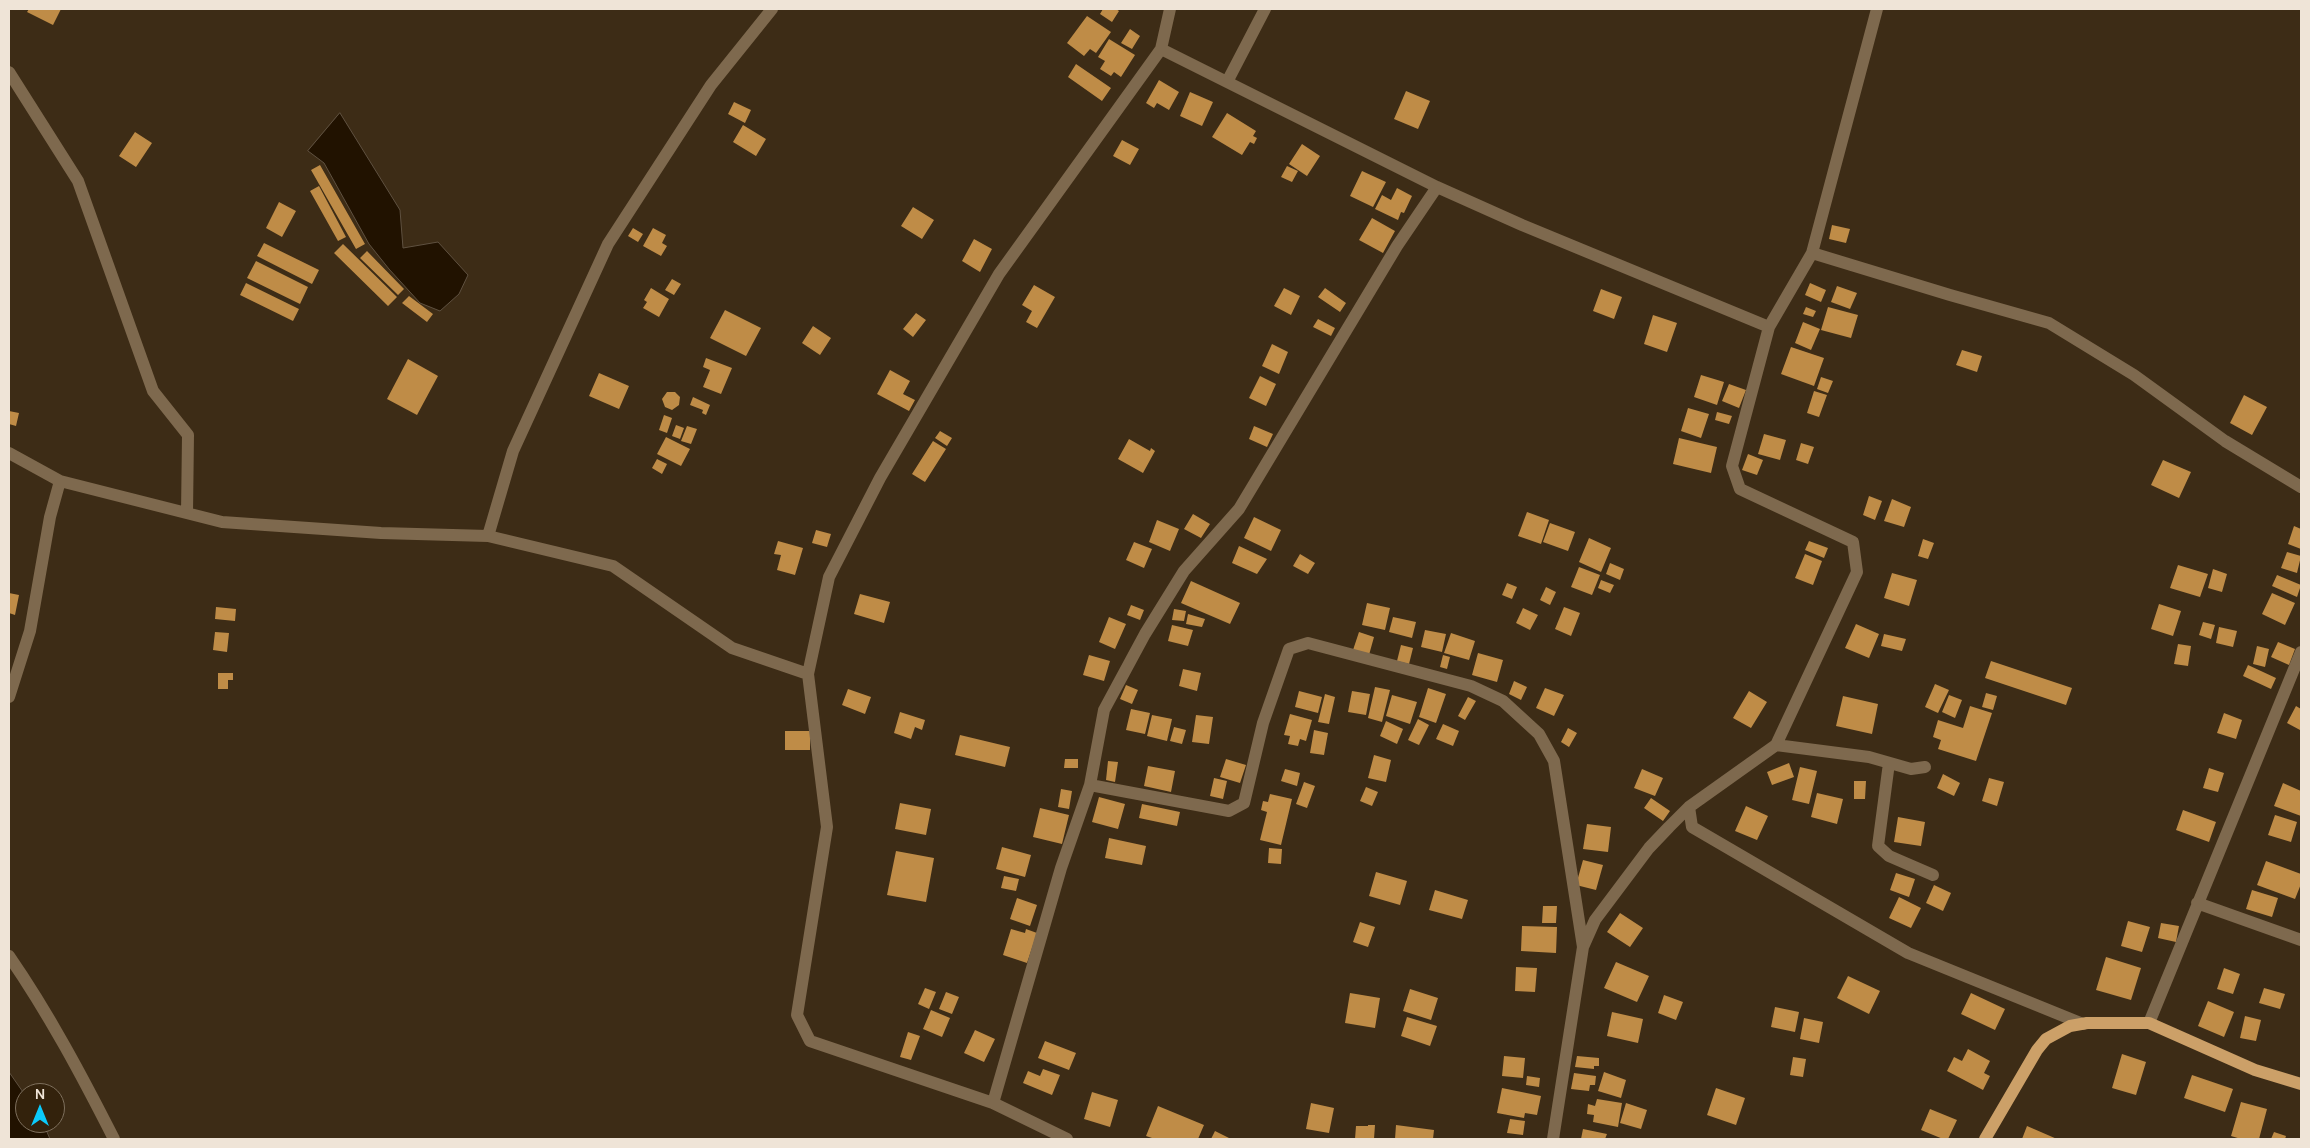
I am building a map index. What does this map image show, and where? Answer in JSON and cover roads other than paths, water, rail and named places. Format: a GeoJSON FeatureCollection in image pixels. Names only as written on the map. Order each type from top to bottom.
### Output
{"type":"FeatureCollection","features":[{"type":"Feature","properties":{"kind":"main road"},"geometry":{"type":"LineString","coordinates":[[1985,1139],[2037,1050],[2046,1039],[2070,1026],[2083,1024],[2149,1023],[2255,1070],[2301,1084]]}},
{"type":"Feature","properties":{"kind":"street"},"geometry":{"type":"LineString","coordinates":[[488,536],[513,451],[608,244],[711,85],[772,9]]}},
{"type":"Feature","properties":{"kind":"street"},"geometry":{"type":"LineString","coordinates":[[1067,1139],[993,1103],[810,1041],[797,1015],[827,827],[808,674],[829,576],[880,478],[999,274],[1161,49],[1170,9]]}},
{"type":"Feature","properties":{"kind":"street"},"geometry":{"type":"LineString","coordinates":[[1227,82],[1264,9]]}},
{"type":"Feature","properties":{"kind":"street"},"geometry":{"type":"LineString","coordinates":[[1553,1139],[1583,947],[1595,920],[1649,848],[1689,807],[1776,745],[1857,572],[1853,542],[1740,489],[1732,466],[1769,327],[1812,253],[1877,9]]}},
{"type":"Feature","properties":{"kind":"street"},"geometry":{"type":"LineString","coordinates":[[1161,49],[1437,187],[1522,226],[1769,327]]}},
{"type":"Feature","properties":{"kind":"street"},"geometry":{"type":"LineString","coordinates":[[9,72],[78,181],[153,391],[188,435],[187,513]]}},
{"type":"Feature","properties":{"kind":"street"},"geometry":{"type":"LineString","coordinates":[[993,1103],[1061,868],[1090,785],[1104,710],[1145,634],[1184,571],[1239,509],[1396,246],[1437,187]]}},
{"type":"Feature","properties":{"kind":"street"},"geometry":{"type":"LineString","coordinates":[[1812,253],[1950,296],[2049,323],[2134,375],[2225,441],[2301,487]]}},
{"type":"Feature","properties":{"kind":"street"},"geometry":{"type":"LineString","coordinates":[[9,453],[60,481],[222,522],[381,533],[488,536],[614,566],[732,648],[808,674]]}},
{"type":"Feature","properties":{"kind":"street"},"geometry":{"type":"LineString","coordinates":[[9,697],[30,631],[50,518],[60,481]]}},
{"type":"Feature","properties":{"kind":"street"},"geometry":{"type":"LineString","coordinates":[[1090,785],[1228,811],[1244,803],[1263,724],[1289,649],[1308,643],[1470,686],[1503,701],[1539,734],[1554,761],[1583,947]]}},
{"type":"Feature","properties":{"kind":"street"},"geometry":{"type":"LineString","coordinates":[[2149,1023],[2301,652]]}},
{"type":"Feature","properties":{"kind":"street"},"geometry":{"type":"LineString","coordinates":[[1776,745],[1869,757],[1911,769],[1925,767]]}},
{"type":"Feature","properties":{"kind":"street"},"geometry":{"type":"LineString","coordinates":[[1889,763],[1878,846],[1889,856],[1933,875]]}},
{"type":"Feature","properties":{"kind":"street"},"geometry":{"type":"LineString","coordinates":[[1689,807],[1692,827],[1908,953],[2083,1024]]}},
{"type":"Feature","properties":{"kind":"street"},"geometry":{"type":"LineString","coordinates":[[2197,904],[2301,940]]}},
{"type":"Feature","properties":{"kind":"street"},"geometry":{"type":"LineString","coordinates":[[9,956],[35,993],[71,1056],[114,1139]]}}]}
